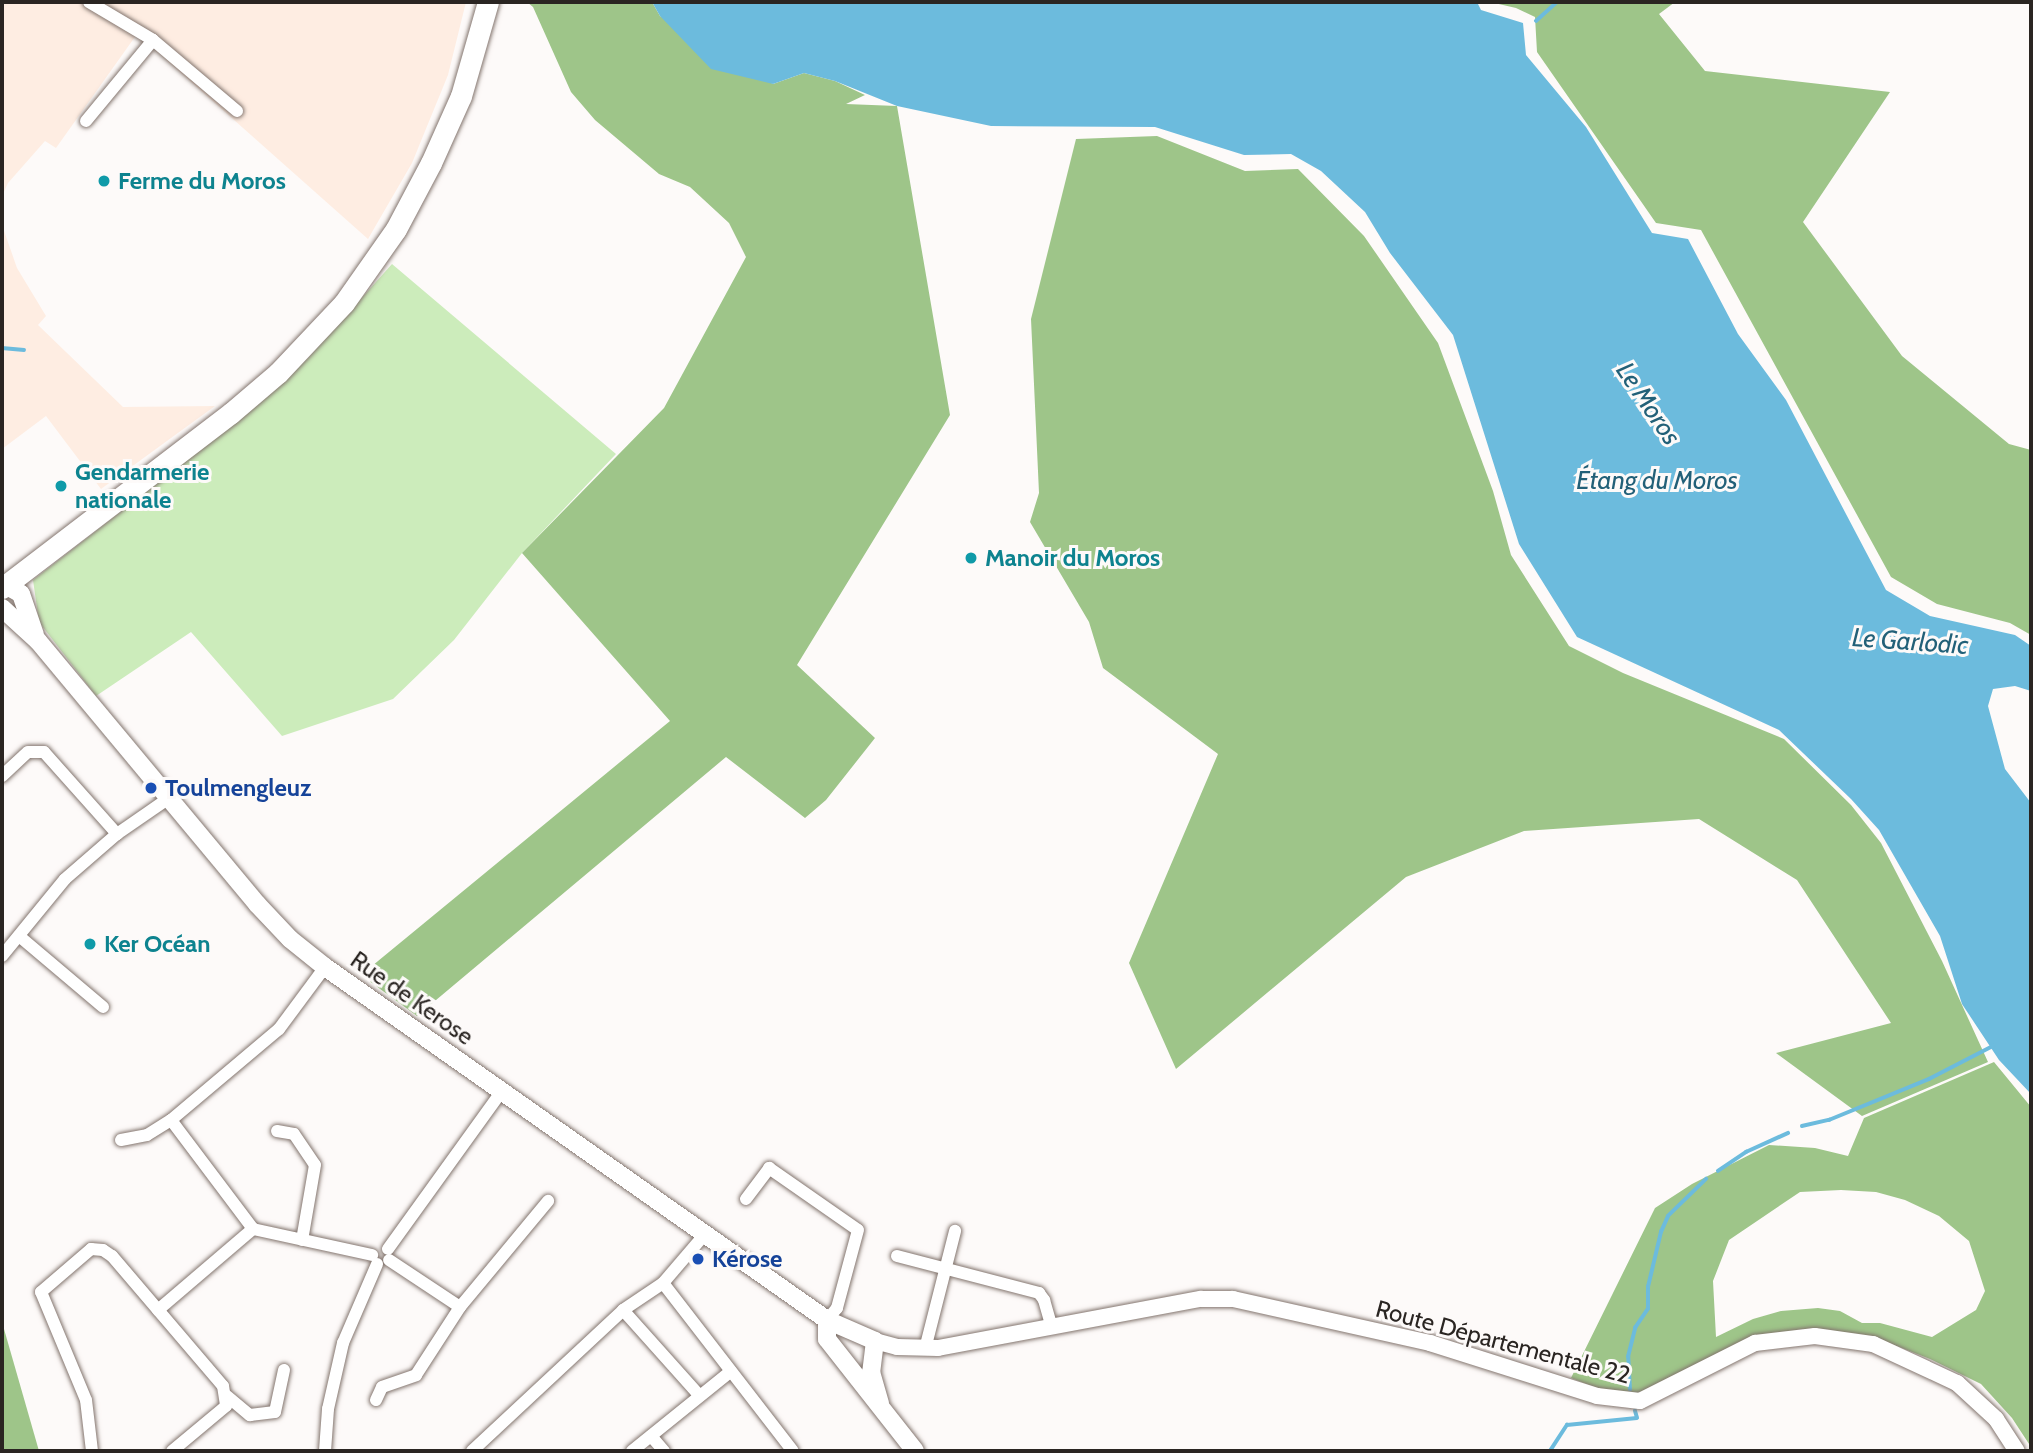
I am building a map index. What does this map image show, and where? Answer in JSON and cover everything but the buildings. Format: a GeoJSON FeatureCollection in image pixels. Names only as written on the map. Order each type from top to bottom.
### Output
{"type":"FeatureCollection","features":[{"type":"Feature","properties":{"kind":"main road"},"geometry":{"type":"LineString","coordinates":[[3,585],[209,430],[300,352],[344,303],[383,249],[412,201],[446,132],[471,65],[488,2]]}},
{"type":"Feature","properties":{"kind":"main road","name":"Rue de Kerose"},"geometry":{"type":"LineString","coordinates":[[3,585],[21,594],[38,641]]}},
{"type":"Feature","properties":{"kind":"main road","name":"Rue de Kerose"},"geometry":{"type":"LineString","coordinates":[[2,608],[38,641],[257,904],[324,967],[827,1320],[872,1340]]}},
{"type":"Feature","properties":{"kind":"main road"},"geometry":{"type":"LineString","coordinates":[[827,1320],[827,1339],[915,1451]]}},
{"type":"Feature","properties":{"kind":"main road"},"geometry":{"type":"LineString","coordinates":[[853,1374],[853,1354],[872,1340]]}},
{"type":"Feature","properties":{"kind":"main road"},"geometry":{"type":"LineString","coordinates":[[872,1340],[871,1372],[880,1405]]}},
{"type":"Feature","properties":{"kind":"street"},"geometry":{"type":"LineString","coordinates":[[89,2],[153,40],[237,111]]}},
{"type":"Feature","properties":{"kind":"street"},"geometry":{"type":"LineString","coordinates":[[86,121],[153,40]]}},
{"type":"Feature","properties":{"kind":"street"},"geometry":{"type":"LineString","coordinates":[[2,776],[28,752],[44,752],[117,834]]}},
{"type":"Feature","properties":{"kind":"street"},"geometry":{"type":"LineString","coordinates":[[2,956],[65,879],[117,834],[169,799]]}},
{"type":"Feature","properties":{"kind":"street"},"geometry":{"type":"LineString","coordinates":[[19,936],[103,1007]]}},
{"type":"Feature","properties":{"kind":"street"},"geometry":{"type":"LineString","coordinates":[[121,1140],[147,1135],[171,1120],[279,1029],[324,967]]}},
{"type":"Feature","properties":{"kind":"street"},"geometry":{"type":"LineString","coordinates":[[325,1451],[328,1409],[342,1343],[382,1257],[502,1091]]}},
{"type":"Feature","properties":{"kind":"street"},"geometry":{"type":"LineString","coordinates":[[171,1120],[253,1229],[382,1257],[460,1307]]}},
{"type":"Feature","properties":{"kind":"street"},"geometry":{"type":"LineString","coordinates":[[277,1131],[294,1134],[315,1165],[302,1240]]}},
{"type":"Feature","properties":{"kind":"street"},"geometry":{"type":"LineString","coordinates":[[746,1199],[769,1168],[858,1230],[837,1308],[827,1320]]}},
{"type":"Feature","properties":{"kind":"street"},"geometry":{"type":"LineString","coordinates":[[376,1399],[382,1387],[416,1375],[460,1307],[548,1201]]}},
{"type":"Feature","properties":{"kind":"street"},"geometry":{"type":"LineString","coordinates":[[158,1310],[253,1229]]}},
{"type":"Feature","properties":{"kind":"street"},"geometry":{"type":"LineString","coordinates":[[925,1349],[954,1231]]}},
{"type":"Feature","properties":{"kind":"street"},"geometry":{"type":"LineString","coordinates":[[472,1451],[622,1310],[663,1283],[705,1234]]}},
{"type":"Feature","properties":{"kind":"street"},"geometry":{"type":"LineString","coordinates":[[92,1451],[86,1400],[41,1292],[92,1249],[103,1250],[223,1386],[227,1396],[226,1406],[172,1451]]}},
{"type":"Feature","properties":{"kind":"street"},"geometry":{"type":"LineString","coordinates":[[897,1256],[1039,1293],[1044,1300],[1052,1328]]}},
{"type":"Feature","properties":{"kind":"street"},"geometry":{"type":"LineString","coordinates":[[663,1283],[793,1451]]}},
{"type":"Feature","properties":{"kind":"street","name":"Route Départementale 22"},"geometry":{"type":"LineString","coordinates":[[872,1340],[925,1349],[1201,1299],[1233,1300],[1430,1343],[1597,1396],[1640,1401],[1755,1343],[1815,1336],[1873,1344],[1957,1383],[1996,1419],[2017,1451]]}},
{"type":"Feature","properties":{"kind":"street"},"geometry":{"type":"LineString","coordinates":[[622,1310],[700,1396]]}},
{"type":"Feature","properties":{"kind":"street"},"geometry":{"type":"LineString","coordinates":[[227,1396],[250,1415],[275,1412],[284,1370]]}},
{"type":"Feature","properties":{"kind":"street"},"geometry":{"type":"LineString","coordinates":[[632,1451],[731,1371]]}},
{"type":"Feature","properties":{"kind":"street"},"geometry":{"type":"LineString","coordinates":[[651,1436],[664,1451]]}},
{"type":"Feature","properties":{"kind":"shaded area"},"geometry":{"type":"Polygon","coordinates":[[[2,2],[466,2],[448,75],[412,163],[368,239],[137,34],[56,148],[45,141],[8,183],[2,196],[2,2]]]}},
{"type":"Feature","properties":{"kind":"shaded area"},"geometry":{"type":"Polygon","coordinates":[[[2,225],[17,268],[46,316],[38,325],[123,407],[215,406],[101,489],[46,416],[2,449],[2,225]]]}},
{"type":"Feature","properties":{"kind":"green space"},"geometry":{"type":"Polygon","coordinates":[[[527,2],[652,2],[660,16],[773,84],[804,73],[835,81],[865,95],[846,104],[897,106],[950,415],[797,665],[875,738],[826,800],[805,818],[726,757],[417,1016],[361,975],[670,721],[522,553],[664,408],[746,257],[729,223],[690,187],[659,174],[595,120],[571,92],[533,7],[527,2]]]}},
{"type":"Feature","properties":{"kind":"green space"},"geometry":{"type":"Polygon","coordinates":[[[1490,2],[1675,2],[1659,14],[1705,71],[1890,92],[1803,222],[1902,356],[2009,444],[2031,450],[2031,635],[2010,623],[1937,604],[1891,577],[1701,230],[1656,223],[1537,52],[1535,17],[1516,8],[1490,2]]]}},
{"type":"Feature","properties":{"kind":"green space"},"geometry":{"type":"Polygon","coordinates":[[[1157,136],[1245,171],[1298,169],[1364,236],[1438,343],[1493,491],[1511,555],[1569,646],[1623,673],[1784,739],[1851,805],[1881,843],[1942,961],[1988,1062],[1862,1116],[1776,1053],[1891,1023],[1797,880],[1699,819],[1524,831],[1406,877],[1176,1069],[1129,963],[1218,754],[1103,668],[1089,622],[1030,522],[1039,493],[1031,319],[1076,139],[1157,136]]]}},
{"type":"Feature","properties":{"kind":"green space"},"geometry":{"type":"Polygon","coordinates":[[[392,264],[616,454],[522,553],[454,640],[393,699],[282,736],[191,632],[96,696],[39,622],[33,580],[200,450],[308,358],[392,264]]]}},
{"type":"Feature","properties":{"kind":"green space"},"geometry":{"type":"Polygon","coordinates":[[[1994,1062],[2031,1107],[2031,1447],[2012,1418],[1981,1384],[1889,1343],[1843,1333],[1806,1329],[1778,1335],[1658,1395],[1607,1392],[1571,1378],[1655,1208],[1692,1184],[1769,1145],[1815,1148],[1848,1156],[1864,1118],[1994,1062]],[[1800,1192],[1729,1240],[1713,1281],[1716,1337],[1753,1319],[1781,1311],[1818,1308],[1840,1311],[1862,1323],[1880,1323],[1932,1337],[1976,1310],[1985,1291],[1969,1241],[1939,1216],[1905,1200],[1876,1192],[1800,1192]]]}},
{"type":"Feature","properties":{"kind":"green space"},"geometry":{"type":"Polygon","coordinates":[[[2,1322],[39,1451],[2,1451],[2,1322]]]}},
{"type":"Feature","properties":{"kind":"water","name":"Étang du Moros"},"geometry":{"type":"Polygon","coordinates":[[[652,2],[1477,2],[1481,10],[1523,23],[1526,55],[1586,127],[1652,233],[1688,239],[1738,334],[1786,400],[1886,590],[1930,616],[2015,635],[2031,646],[2031,691],[2015,686],[1993,689],[1988,706],[2005,769],[2031,803],[2031,1094],[1999,1060],[1962,1004],[1940,936],[1879,830],[1851,799],[1779,730],[1577,637],[1519,544],[1453,335],[1390,253],[1365,212],[1321,171],[1291,154],[1244,155],[1155,127],[991,126],[897,106],[835,81],[804,73],[773,84],[711,69],[660,16],[652,2]]]}},
{"type":"Feature","properties":{"kind":"waterway"},"geometry":{"type":"LineString","coordinates":[[1536,21],[1557,2]]}},
{"type":"Feature","properties":{"kind":"waterway"},"geometry":{"type":"LineString","coordinates":[[2,348],[24,350]]}},
{"type":"Feature","properties":{"kind":"waterway"},"geometry":{"type":"LineString","coordinates":[[1802,1126],[1829,1120],[1929,1079],[1993,1046]]}},
{"type":"Feature","properties":{"kind":"waterway"},"geometry":{"type":"LineString","coordinates":[[1718,1171],[1746,1152],[1788,1133]]}},
{"type":"Feature","properties":{"kind":"waterway"},"geometry":{"type":"LineString","coordinates":[[1630,1390],[1628,1357],[1635,1328],[1648,1309],[1648,1287],[1661,1232],[1668,1216],[1706,1179]]}},
{"type":"Feature","properties":{"kind":"waterway"},"geometry":{"type":"LineString","coordinates":[[1550,1451],[1567,1425],[1637,1418],[1635,1411]]}},
{"type":"Feature","properties":{"kind":"place","name":"Ferme du Moros"},"geometry":{"type":"Point","coordinates":[104,181]}},
{"type":"Feature","properties":{"kind":"place","name":"Gendarmerie nationale"},"geometry":{"type":"Point","coordinates":[61,486]}},
{"type":"Feature","properties":{"kind":"place","name":"Manoir du Moros"},"geometry":{"type":"Point","coordinates":[971,558]}},
{"type":"Feature","properties":{"kind":"place","name":"Toulmengleuz"},"geometry":{"type":"Point","coordinates":[151,788]}},
{"type":"Feature","properties":{"kind":"place","name":"Ker Océan"},"geometry":{"type":"Point","coordinates":[90,944]}},
{"type":"Feature","properties":{"kind":"place","name":"Kérose"},"geometry":{"type":"Point","coordinates":[698,1259]}},
{"type":"Feature","properties":{"kind":"water label","name":"Le Moros"},"geometry":{"type":"Point","coordinates":[1648,404]}},
{"type":"Feature","properties":{"kind":"water label","name":"Le Garlodic"},"geometry":{"type":"Point","coordinates":[1910,642]}}]}
